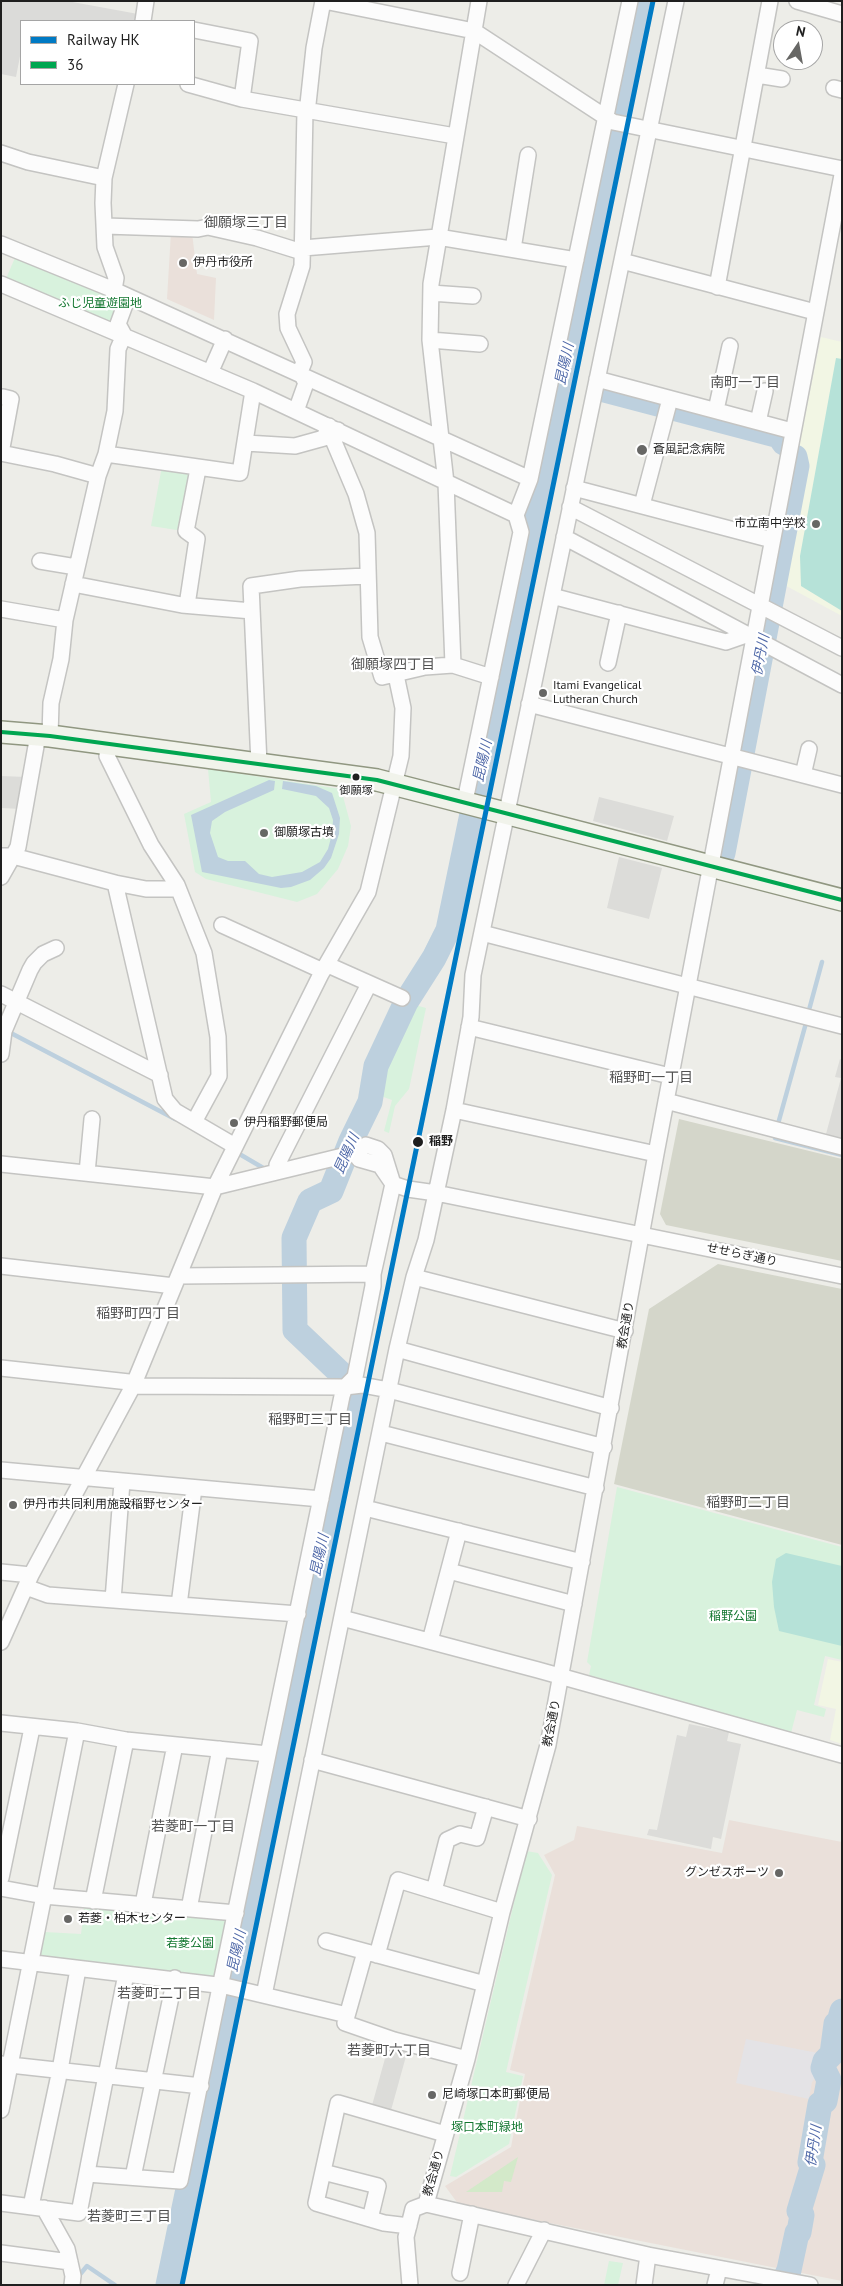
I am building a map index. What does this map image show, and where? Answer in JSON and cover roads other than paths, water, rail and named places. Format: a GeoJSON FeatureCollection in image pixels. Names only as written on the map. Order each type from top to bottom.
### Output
{"type":"FeatureCollection","features":[{"type":"Feature","properties":{"kind":"main road"},"geometry":{"type":"LineString","coordinates":[[1,732],[108,744],[396,784],[842,900]]}},
{"type":"Feature","properties":{"kind":"street"},"geometry":{"type":"LineString","coordinates":[[146,1],[146,20]]}},
{"type":"Feature","properties":{"kind":"street"},"geometry":{"type":"LineString","coordinates":[[300,372],[304,362],[288,328],[287,314],[302,266],[305,110],[308,104],[324,1],[474,31],[606,119],[648,130],[842,168]]}},
{"type":"Feature","properties":{"kind":"street"},"geometry":{"type":"LineString","coordinates":[[454,666],[446,483],[430,340],[431,293],[438,236],[480,1]]}},
{"type":"Feature","properties":{"kind":"street"},"geometry":{"type":"LineString","coordinates":[[471,803],[491,677],[521,532],[516,515],[530,478],[630,1]]}},
{"type":"Feature","properties":{"kind":"street"},"geometry":{"type":"LineString","coordinates":[[264,1995],[397,1349],[414,1277],[426,1240],[454,1110],[470,1027],[473,975],[676,1]]}},
{"type":"Feature","properties":{"kind":"street"},"geometry":{"type":"LineString","coordinates":[[717,286],[770,1]]}},
{"type":"Feature","properties":{"kind":"street"},"geometry":{"type":"LineString","coordinates":[[797,1],[842,14]]}},
{"type":"Feature","properties":{"kind":"street"},"geometry":{"type":"LineString","coordinates":[[195,30],[250,41],[242,99]]}},
{"type":"Feature","properties":{"kind":"street"},"geometry":{"type":"LineString","coordinates":[[757,75],[782,79]]}},
{"type":"Feature","properties":{"kind":"street"},"geometry":{"type":"LineString","coordinates":[[114,290],[116,278],[105,247],[104,178],[126,85]]}},
{"type":"Feature","properties":{"kind":"street"},"geometry":{"type":"LineString","coordinates":[[192,85],[242,99],[455,136]]}},
{"type":"Feature","properties":{"kind":"street"},"geometry":{"type":"LineString","coordinates":[[1,153],[28,162],[104,178]]}},
{"type":"Feature","properties":{"kind":"street"},"geometry":{"type":"LineString","coordinates":[[513,249],[528,155]]}},
{"type":"Feature","properties":{"kind":"street","name":"教会通り"},"geometry":{"type":"LineString","coordinates":[[426,2204],[467,2059],[502,1912],[548,1745],[710,866],[737,759],[757,638],[766,607],[772,540],[842,176]]}},
{"type":"Feature","properties":{"kind":"street"},"geometry":{"type":"LineString","coordinates":[[105,226],[198,229],[208,227],[302,250],[438,236],[576,260]]}},
{"type":"Feature","properties":{"kind":"street"},"geometry":{"type":"LineString","coordinates":[[1,244],[114,290],[300,372],[530,478]]}},
{"type":"Feature","properties":{"kind":"street"},"geometry":{"type":"LineString","coordinates":[[622,261],[816,312]]}},
{"type":"Feature","properties":{"kind":"street"},"geometry":{"type":"LineString","coordinates":[[1,284],[253,391],[516,515]]}},
{"type":"Feature","properties":{"kind":"street"},"geometry":{"type":"LineString","coordinates":[[114,290],[126,302],[118,324],[124,335]]}},
{"type":"Feature","properties":{"kind":"street"},"geometry":{"type":"LineString","coordinates":[[431,293],[473,296]]}},
{"type":"Feature","properties":{"kind":"street"},"geometry":{"type":"LineString","coordinates":[[1,877],[7,856],[18,847],[44,736],[61,659],[65,620],[76,567],[98,476],[106,454],[115,411],[118,349],[124,335]]}},
{"type":"Feature","properties":{"kind":"street"},"geometry":{"type":"LineString","coordinates":[[210,372],[225,339]]}},
{"type":"Feature","properties":{"kind":"street"},"geometry":{"type":"LineString","coordinates":[[430,340],[480,344]]}},
{"type":"Feature","properties":{"kind":"street"},"geometry":{"type":"LineString","coordinates":[[716,410],[730,346]]}},
{"type":"Feature","properties":{"kind":"street"},"geometry":{"type":"LineString","coordinates":[[296,411],[306,382],[300,372]]}},
{"type":"Feature","properties":{"kind":"street"},"geometry":{"type":"LineString","coordinates":[[597,379],[792,431]]}},
{"type":"Feature","properties":{"kind":"street"},"geometry":{"type":"LineString","coordinates":[[106,454],[198,469],[240,473],[253,391]]}},
{"type":"Feature","properties":{"kind":"street"},"geometry":{"type":"LineString","coordinates":[[758,422],[765,391]]}},
{"type":"Feature","properties":{"kind":"street"},"geometry":{"type":"LineString","coordinates":[[11,399],[1,453],[55,464],[98,476]]}},
{"type":"Feature","properties":{"kind":"street"},"geometry":{"type":"LineString","coordinates":[[642,505],[670,399]]}},
{"type":"Feature","properties":{"kind":"street"},"geometry":{"type":"LineString","coordinates":[[246,443],[295,446],[324,438],[334,428]]}},
{"type":"Feature","properties":{"kind":"street"},"geometry":{"type":"LineString","coordinates":[[334,428],[334,442],[356,494],[367,533],[370,637],[382,677],[425,667],[454,666],[491,677]]}},
{"type":"Feature","properties":{"kind":"street"},"geometry":{"type":"LineString","coordinates":[[187,606],[197,539],[186,531],[198,469]]}},
{"type":"Feature","properties":{"kind":"street"},"geometry":{"type":"LineString","coordinates":[[574,488],[772,540]]}},
{"type":"Feature","properties":{"kind":"street"},"geometry":{"type":"LineString","coordinates":[[570,507],[842,648]]}},
{"type":"Feature","properties":{"kind":"street"},"geometry":{"type":"LineString","coordinates":[[564,537],[757,638],[842,685]]}},
{"type":"Feature","properties":{"kind":"street"},"geometry":{"type":"LineString","coordinates":[[40,561],[76,567]]}},
{"type":"Feature","properties":{"kind":"street"},"geometry":{"type":"LineString","coordinates":[[259,764],[251,586],[300,580],[367,576]]}},
{"type":"Feature","properties":{"kind":"street"},"geometry":{"type":"LineString","coordinates":[[73,584],[187,606],[252,612]]}},
{"type":"Feature","properties":{"kind":"street"},"geometry":{"type":"LineString","coordinates":[[552,596],[726,642],[757,638]]}},
{"type":"Feature","properties":{"kind":"street"},"geometry":{"type":"LineString","coordinates":[[1,609],[65,620]]}},
{"type":"Feature","properties":{"kind":"street"},"geometry":{"type":"LineString","coordinates":[[608,663],[619,613]]}},
{"type":"Feature","properties":{"kind":"street"},"geometry":{"type":"LineString","coordinates":[[1,1642],[28,1581],[133,1386],[215,1187],[235,1146],[325,968],[368,892],[396,784],[403,743],[403,708],[396,675]]}},
{"type":"Feature","properties":{"kind":"street"},"geometry":{"type":"LineString","coordinates":[[529,704],[842,785]]}},
{"type":"Feature","properties":{"kind":"street"},"geometry":{"type":"LineString","coordinates":[[108,744],[107,756],[151,845],[178,888],[204,953],[218,1037],[219,1076],[194,1122]]}},
{"type":"Feature","properties":{"kind":"street"},"geometry":{"type":"LineString","coordinates":[[803,775],[809,749]]}},
{"type":"Feature","properties":{"kind":"street"},"geometry":{"type":"LineString","coordinates":[[7,856],[115,884],[146,889],[178,888]]}},
{"type":"Feature","properties":{"kind":"street"},"geometry":{"type":"LineString","coordinates":[[115,884],[167,1105],[235,1146]]}},
{"type":"Feature","properties":{"kind":"street"},"geometry":{"type":"LineString","coordinates":[[222,925],[402,998]]}},
{"type":"Feature","properties":{"kind":"street"},"geometry":{"type":"LineString","coordinates":[[482,933],[842,1026]]}},
{"type":"Feature","properties":{"kind":"street"},"geometry":{"type":"LineString","coordinates":[[1,1054],[4,1031],[34,963],[56,948]]}},
{"type":"Feature","properties":{"kind":"street"},"geometry":{"type":"LineString","coordinates":[[278,1171],[277,1165],[369,984]]}},
{"type":"Feature","properties":{"kind":"street"},"geometry":{"type":"LineString","coordinates":[[1,994],[160,1075]]}},
{"type":"Feature","properties":{"kind":"street"},"geometry":{"type":"LineString","coordinates":[[470,1027],[670,1076]]}},
{"type":"Feature","properties":{"kind":"street"},"geometry":{"type":"LineString","coordinates":[[666,1101],[842,1147]]}},
{"type":"Feature","properties":{"kind":"street"},"geometry":{"type":"LineString","coordinates":[[454,1110],[656,1154]]}},
{"type":"Feature","properties":{"kind":"street"},"geometry":{"type":"LineString","coordinates":[[87,1173],[92,1119]]}},
{"type":"Feature","properties":{"kind":"street"},"geometry":{"type":"LineString","coordinates":[[1,1164],[215,1187],[347,1155],[383,1168],[394,1184],[373,1274],[373,1286],[354,1383],[321,1499],[236,1913],[227,1986],[201,2086],[180,2181],[87,2174]]}},
{"type":"Feature","properties":{"kind":"street","name":"せせらぎ通り"},"geometry":{"type":"LineString","coordinates":[[394,1184],[408,1189],[436,1193],[842,1276]]}},
{"type":"Feature","properties":{"kind":"street"},"geometry":{"type":"LineString","coordinates":[[1,1266],[176,1281],[294,1275],[373,1274]]}},
{"type":"Feature","properties":{"kind":"street"},"geometry":{"type":"LineString","coordinates":[[414,1277],[625,1331]]}},
{"type":"Feature","properties":{"kind":"street"},"geometry":{"type":"LineString","coordinates":[[397,1349],[611,1408]]}},
{"type":"Feature","properties":{"kind":"street"},"geometry":{"type":"LineString","coordinates":[[1,1368],[129,1382],[133,1386],[354,1383],[389,1390],[604,1447]]}},
{"type":"Feature","properties":{"kind":"street"},"geometry":{"type":"LineString","coordinates":[[381,1432],[596,1488]]}},
{"type":"Feature","properties":{"kind":"street"},"geometry":{"type":"LineString","coordinates":[[1,1470],[321,1499]]}},
{"type":"Feature","properties":{"kind":"street"},"geometry":{"type":"LineString","coordinates":[[113,1600],[122,1482]]}},
{"type":"Feature","properties":{"kind":"street"},"geometry":{"type":"LineString","coordinates":[[179,1605],[194,1488]]}},
{"type":"Feature","properties":{"kind":"street"},"geometry":{"type":"LineString","coordinates":[[365,1508],[582,1562]]}},
{"type":"Feature","properties":{"kind":"street"},"geometry":{"type":"LineString","coordinates":[[430,1642],[459,1531]]}},
{"type":"Feature","properties":{"kind":"street"},"geometry":{"type":"LineString","coordinates":[[449,1571],[574,1604]]}},
{"type":"Feature","properties":{"kind":"street"},"geometry":{"type":"LineString","coordinates":[[1,1572],[28,1581],[48,1594],[298,1614]]}},
{"type":"Feature","properties":{"kind":"street"},"geometry":{"type":"LineString","coordinates":[[342,1618],[842,1755]]}},
{"type":"Feature","properties":{"kind":"street"},"geometry":{"type":"LineString","coordinates":[[1,1723],[32,1728],[77,1731],[126,1740],[268,1754]]}},
{"type":"Feature","properties":{"kind":"street"},"geometry":{"type":"LineString","coordinates":[[1,1878],[32,1728]]}},
{"type":"Feature","properties":{"kind":"street"},"geometry":{"type":"LineString","coordinates":[[1,2110],[6,2064],[31,1962],[77,1731]]}},
{"type":"Feature","properties":{"kind":"street"},"geometry":{"type":"LineString","coordinates":[[93,1901],[126,1740]]}},
{"type":"Feature","properties":{"kind":"street"},"geometry":{"type":"LineString","coordinates":[[143,1904],[175,1744]]}},
{"type":"Feature","properties":{"kind":"street"},"geometry":{"type":"LineString","coordinates":[[189,1909],[220,1749]]}},
{"type":"Feature","properties":{"kind":"street"},"geometry":{"type":"LineString","coordinates":[[312,1760],[529,1819]]}},
{"type":"Feature","properties":{"kind":"street"},"geometry":{"type":"LineString","coordinates":[[434,1891],[447,1840],[460,1834],[477,1838],[486,1807]]}},
{"type":"Feature","properties":{"kind":"street"},"geometry":{"type":"LineString","coordinates":[[467,2059],[394,2040],[345,2023],[346,2015],[398,1880],[502,1912]]}},
{"type":"Feature","properties":{"kind":"street"},"geometry":{"type":"LineString","coordinates":[[1,1888],[44,1896],[236,1913]]}},
{"type":"Feature","properties":{"kind":"street"},"geometry":{"type":"LineString","coordinates":[[326,1941],[485,1984]]}},
{"type":"Feature","properties":{"kind":"street"},"geometry":{"type":"LineString","coordinates":[[1,1960],[175,1978],[227,1986],[346,2015]]}},
{"type":"Feature","properties":{"kind":"street"},"geometry":{"type":"LineString","coordinates":[[72,2285],[70,2262],[62,2237],[37,2207],[78,1969]]}},
{"type":"Feature","properties":{"kind":"street"},"geometry":{"type":"LineString","coordinates":[[1,2203],[79,2213],[126,1974]]}},
{"type":"Feature","properties":{"kind":"street"},"geometry":{"type":"LineString","coordinates":[[133,2177],[175,1978]]}},
{"type":"Feature","properties":{"kind":"street"},"geometry":{"type":"LineString","coordinates":[[6,2064],[201,2086]]}},
{"type":"Feature","properties":{"kind":"street"},"geometry":{"type":"LineString","coordinates":[[409,2226],[384,2223],[316,2203],[338,2103],[446,2134]]}},
{"type":"Feature","properties":{"kind":"street"},"geometry":{"type":"LineString","coordinates":[[322,2172],[378,2186],[370,2219]]}},
{"type":"Feature","properties":{"kind":"street"},"geometry":{"type":"LineString","coordinates":[[410,2285],[406,2237],[413,2209],[426,2204],[648,2255],[803,2284]]}},
{"type":"Feature","properties":{"kind":"street"},"geometry":{"type":"LineString","coordinates":[[460,2273],[472,2214]]}},
{"type":"Feature","properties":{"kind":"street"},"geometry":{"type":"LineString","coordinates":[[516,2285],[544,2230]]}},
{"type":"Feature","properties":{"kind":"street"},"geometry":{"type":"LineString","coordinates":[[1,2253],[70,2262]]}},
{"type":"Feature","properties":{"kind":"street"},"geometry":{"type":"LineString","coordinates":[[644,2285],[648,2255]]}},
{"type":"Feature","properties":{"kind":"street"},"geometry":{"type":"LineString","coordinates":[[715,2285],[719,2269]]}},
{"type":"Feature","properties":{"kind":"waterway","name":"昆陽川"},"geometry":{"type":"LineString","coordinates":[[168,2285],[355,1387],[295,1330],[294,1238],[310,1201],[331,1191],[351,1141],[370,1102],[376,1066],[406,1002],[434,958],[448,930],[640,1]]}},
{"type":"Feature","properties":{"kind":"waterway","name":"伊丹川"},"geometry":{"type":"LineString","coordinates":[[604,390],[779,436],[784,443]]}},
{"type":"Feature","properties":{"kind":"waterway","name":"伊丹川"},"geometry":{"type":"LineString","coordinates":[[723,853],[797,466],[795,457]]}},
{"type":"Feature","properties":{"kind":"waterway"},"geometry":{"type":"LineString","coordinates":[[809,1010],[822,962]]}},
{"type":"Feature","properties":{"kind":"waterway"},"geometry":{"type":"LineString","coordinates":[[778,1124],[806,1023]]}},
{"type":"Feature","properties":{"kind":"waterway"},"geometry":{"type":"LineString","coordinates":[[7,1031],[175,1119]]}},
{"type":"Feature","properties":{"kind":"waterway"},"geometry":{"type":"LineString","coordinates":[[775,1135],[775,1138],[842,1155]]}},
{"type":"Feature","properties":{"kind":"waterway"},"geometry":{"type":"LineString","coordinates":[[236,1152],[265,1169]]}},
{"type":"Feature","properties":{"kind":"waterway","name":"伊丹川"},"geometry":{"type":"LineString","coordinates":[[782,2285],[789,2270],[797,2233],[799,2232],[802,2215],[799,2211],[813,2165],[810,2162],[820,2104],[825,2101],[829,2080],[823,2068],[825,2061],[832,2054],[836,2024],[839,2022],[842,2011]]}},
{"type":"Feature","properties":{"kind":"waterway"},"geometry":{"type":"LineString","coordinates":[[77,2278],[87,2266],[115,2285]]}},
{"type":"Feature","properties":{"kind":"rail line","name":"HK"},"geometry":{"type":"LineString","coordinates":[[182,2285],[653,1]]}},
{"type":"Feature","properties":{"kind":"place","name":"伊丹市役所"},"geometry":{"type":"Point","coordinates":[183,263]}},
{"type":"Feature","properties":{"kind":"place","name":"蒼風記念病院"},"geometry":{"type":"Point","coordinates":[642,450]}},
{"type":"Feature","properties":{"kind":"place","name":"市立南中学校"},"geometry":{"type":"Point","coordinates":[816,524]}},
{"type":"Feature","properties":{"kind":"place","name":"Itami Evangelical Lutheran Church"},"geometry":{"type":"Point","coordinates":[543,693]}},
{"type":"Feature","properties":{"kind":"place","name":"御願塚"},"geometry":{"type":"Point","coordinates":[356,777]}},
{"type":"Feature","properties":{"kind":"place","name":"御願塚古墳"},"geometry":{"type":"Point","coordinates":[264,833]}},
{"type":"Feature","properties":{"kind":"place","name":"伊丹稲野郵便局"},"geometry":{"type":"Point","coordinates":[234,1123]}},
{"type":"Feature","properties":{"kind":"place","name":"稲野"},"geometry":{"type":"Point","coordinates":[418,1142]}},
{"type":"Feature","properties":{"kind":"place","name":"伊丹市共同利用施設稲野センター"},"geometry":{"type":"Point","coordinates":[13,1505]}},
{"type":"Feature","properties":{"kind":"place","name":"グンゼスポーツ"},"geometry":{"type":"Point","coordinates":[779,1873]}},
{"type":"Feature","properties":{"kind":"place","name":"若菱・柏木センター"},"geometry":{"type":"Point","coordinates":[68,1919]}},
{"type":"Feature","properties":{"kind":"place","name":"尼崎塚口本町郵便局"},"geometry":{"type":"Point","coordinates":[432,2095]}},
{"type":"Feature","properties":{"kind":"district","name":"御願塚三丁目"},"geometry":{"type":"Point","coordinates":[246,223]}},
{"type":"Feature","properties":{"kind":"district","name":"南町一丁目"},"geometry":{"type":"Point","coordinates":[745,383]}},
{"type":"Feature","properties":{"kind":"district","name":"御願塚四丁目"},"geometry":{"type":"Point","coordinates":[393,665]}},
{"type":"Feature","properties":{"kind":"district","name":"稲野町一丁目"},"geometry":{"type":"Point","coordinates":[651,1078]}},
{"type":"Feature","properties":{"kind":"district","name":"稲野町四丁目"},"geometry":{"type":"Point","coordinates":[138,1314]}},
{"type":"Feature","properties":{"kind":"district","name":"稲野町三丁目"},"geometry":{"type":"Point","coordinates":[310,1420]}},
{"type":"Feature","properties":{"kind":"district","name":"稲野町二丁目"},"geometry":{"type":"Point","coordinates":[748,1503]}},
{"type":"Feature","properties":{"kind":"district","name":"若菱町一丁目"},"geometry":{"type":"Point","coordinates":[193,1827]}},
{"type":"Feature","properties":{"kind":"district","name":"若菱町二丁目"},"geometry":{"type":"Point","coordinates":[159,1994]}},
{"type":"Feature","properties":{"kind":"district","name":"若菱町六丁目"},"geometry":{"type":"Point","coordinates":[389,2051]}},
{"type":"Feature","properties":{"kind":"district","name":"若菱町三丁目"},"geometry":{"type":"Point","coordinates":[129,2217]}},
{"type":"Feature","properties":{"kind":"park label","name":"ふじ児童遊園地"},"geometry":{"type":"Point","coordinates":[100,304]}},
{"type":"Feature","properties":{"kind":"park label","name":"稲野公園"},"geometry":{"type":"Point","coordinates":[733,1617]}},
{"type":"Feature","properties":{"kind":"park label","name":"若菱公園"},"geometry":{"type":"Point","coordinates":[190,1944]}},
{"type":"Feature","properties":{"kind":"park label","name":"塚口本町緑地"},"geometry":{"type":"Point","coordinates":[487,2128]}}]}
